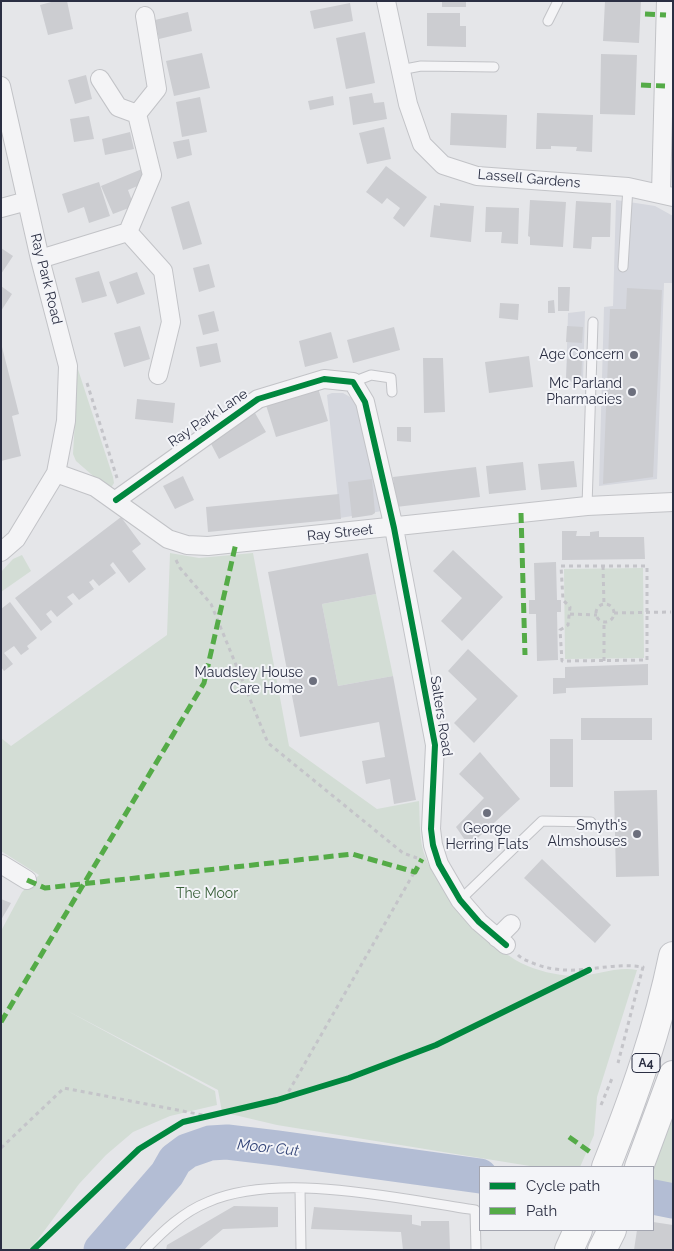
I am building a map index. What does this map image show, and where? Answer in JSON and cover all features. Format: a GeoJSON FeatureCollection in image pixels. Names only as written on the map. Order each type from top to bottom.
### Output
{"type":"FeatureCollection","features":[{"type":"Feature","properties":{"kind":"main road","name":"A4"},"geometry":{"type":"LineString","coordinates":[[606,1166],[642,1076],[671,970]]}},
{"type":"Feature","properties":{"kind":"main road","name":"A4"},"geometry":{"type":"LineString","coordinates":[[639,1166],[673,1075]]}},
{"type":"Feature","properties":{"kind":"main road"},"geometry":{"type":"LineString","coordinates":[[569,1250],[578,1231]]}},
{"type":"Feature","properties":{"kind":"main road"},"geometry":{"type":"LineString","coordinates":[[602,1250],[612,1231]]}},
{"type":"Feature","properties":{"kind":"street","name":"Lassell Gardens"},"geometry":{"type":"LineString","coordinates":[[386,1],[408,104],[422,144],[443,165],[477,176],[628,187],[667,195]]}},
{"type":"Feature","properties":{"kind":"street"},"geometry":{"type":"LineString","coordinates":[[666,1],[667,195]]}},
{"type":"Feature","properties":{"kind":"street"},"geometry":{"type":"LineString","coordinates":[[137,114],[156,89],[145,16]]}},
{"type":"Feature","properties":{"kind":"street"},"geometry":{"type":"LineString","coordinates":[[100,79],[118,107],[137,114]]}},
{"type":"Feature","properties":{"kind":"street","name":"Ray Park Road"},"geometry":{"type":"LineString","coordinates":[[1,86],[40,259],[68,366],[66,421],[56,473]]}},
{"type":"Feature","properties":{"kind":"street"},"geometry":{"type":"LineString","coordinates":[[128,232],[152,175],[137,114]]}},
{"type":"Feature","properties":{"kind":"street"},"geometry":{"type":"LineString","coordinates":[[1,208],[27,201]]}},
{"type":"Feature","properties":{"kind":"street"},"geometry":{"type":"LineString","coordinates":[[40,259],[128,232]]}},
{"type":"Feature","properties":{"kind":"street"},"geometry":{"type":"LineString","coordinates":[[128,232],[163,271],[171,322],[158,375]]}},
{"type":"Feature","properties":{"kind":"street","name":"Ray Park Lane"},"geometry":{"type":"LineString","coordinates":[[116,500],[258,399],[324,380],[353,382]]}},
{"type":"Feature","properties":{"kind":"street"},"geometry":{"type":"LineString","coordinates":[[353,382],[365,402],[394,528]]}},
{"type":"Feature","properties":{"kind":"street"},"geometry":{"type":"LineString","coordinates":[[1,552],[16,539],[56,473]]}},
{"type":"Feature","properties":{"kind":"street","name":"Ray Street"},"geometry":{"type":"LineString","coordinates":[[56,473],[95,487],[168,538],[187,544],[208,546],[394,528],[587,506],[673,502]]}},
{"type":"Feature","properties":{"kind":"street","name":"Salters Road"},"geometry":{"type":"LineString","coordinates":[[394,528],[435,745],[436,768],[431,829],[433,845],[439,864],[460,900],[479,922],[502,942]]}},
{"type":"Feature","properties":{"kind":"street"},"geometry":{"type":"LineString","coordinates":[[1,864],[27,880]]}},
{"type":"Feature","properties":{"kind":"street"},"geometry":{"type":"LineString","coordinates":[[502,942],[511,924]]}},
{"type":"Feature","properties":{"kind":"lane"},"geometry":{"type":"LineString","coordinates":[[548,21],[558,1]]}},
{"type":"Feature","properties":{"kind":"lane"},"geometry":{"type":"LineString","coordinates":[[400,70],[421,66],[494,68]]}},
{"type":"Feature","properties":{"kind":"lane"},"geometry":{"type":"LineString","coordinates":[[624,267],[628,187]]}},
{"type":"Feature","properties":{"kind":"lane"},"geometry":{"type":"LineString","coordinates":[[587,506],[593,322]]}},
{"type":"Feature","properties":{"kind":"lane"},"geometry":{"type":"LineString","coordinates":[[353,382],[371,375],[391,378],[392,392]]}},
{"type":"Feature","properties":{"kind":"lane"},"geometry":{"type":"LineString","coordinates":[[460,900],[542,821],[592,822]]}},
{"type":"Feature","properties":{"kind":"lane"},"geometry":{"type":"LineString","coordinates":[[145,1250],[169,1225],[208,1202],[248,1191],[300,1189],[326,1189],[475,1210],[476,1250]]}},
{"type":"Feature","properties":{"kind":"lane"},"geometry":{"type":"LineString","coordinates":[[300,1189],[301,1250]]}},
{"type":"Feature","properties":{"kind":"path"},"geometry":{"type":"LineString","coordinates":[[1,1148],[64,1088],[208,1116],[285,1098],[422,859],[402,853],[268,743],[212,604],[180,568],[168,538]]}},
{"type":"Feature","properties":{"kind":"path"},"geometry":{"type":"LineString","coordinates":[[562,566],[603,566],[647,566],[647,660],[562,661],[560,630],[568,625],[570,614],[570,607],[563,600],[562,566]]}},
{"type":"Feature","properties":{"kind":"path"},"geometry":{"type":"LineString","coordinates":[[603,566],[604,605]]}},
{"type":"Feature","properties":{"kind":"path"},"geometry":{"type":"LineString","coordinates":[[604,622],[599,620],[597,614],[599,607],[604,605],[610,606],[614,613]]}},
{"type":"Feature","properties":{"kind":"path"},"geometry":{"type":"LineString","coordinates":[[614,613],[671,612]]}},
{"type":"Feature","properties":{"kind":"path"},"geometry":{"type":"LineString","coordinates":[[604,622],[612,618],[614,613]]}},
{"type":"Feature","properties":{"kind":"path"},"geometry":{"type":"LineString","coordinates":[[570,614],[597,614]]}},
{"type":"Feature","properties":{"kind":"path"},"geometry":{"type":"LineString","coordinates":[[604,622],[604,660]]}},
{"type":"Feature","properties":{"kind":"path"},"geometry":{"type":"LineString","coordinates":[[502,942],[522,959],[545,968],[589,970],[626,964],[643,967],[616,1071],[601,1106]]}},
{"type":"Feature","properties":{"kind":"shaded area"},"geometry":{"type":"Polygon","coordinates":[[[616,200],[655,206],[673,216],[673,283],[664,283],[657,479],[599,486],[604,307],[613,306],[616,200]]]}},
{"type":"Feature","properties":{"kind":"shaded area"},"geometry":{"type":"Polygon","coordinates":[[[585,311],[583,382],[566,382],[568,313],[585,311]]]}},
{"type":"Feature","properties":{"kind":"shaded area"},"geometry":{"type":"Polygon","coordinates":[[[343,393],[352,398],[358,406],[382,511],[340,518],[327,395],[343,393]]]}},
{"type":"Feature","properties":{"kind":"green space"},"geometry":{"type":"Polygon","coordinates":[[[73,354],[113,477],[114,483],[111,488],[107,488],[76,461],[73,454],[76,402],[73,354]]]}},
{"type":"Feature","properties":{"kind":"green space","name":"The Moor"},"geometry":{"type":"Polygon","coordinates":[[[170,553],[199,558],[253,553],[289,746],[377,809],[419,801],[420,832],[423,850],[438,880],[464,914],[508,955],[521,963],[553,974],[581,976],[621,969],[637,970],[597,1097],[594,1135],[580,1166],[530,1166],[277,1125],[222,1112],[218,1090],[64,1009],[215,1091],[217,1105],[170,1116],[133,1132],[106,1155],[79,1184],[30,1250],[1,1250],[1,931],[22,892],[39,875],[1,851],[1,738],[11,746],[167,635],[170,553]]]}},
{"type":"Feature","properties":{"kind":"green space"},"geometry":{"type":"Polygon","coordinates":[[[22,555],[31,571],[1,592],[1,572],[13,559],[22,555]]]}},
{"type":"Feature","properties":{"kind":"green space"},"geometry":{"type":"Polygon","coordinates":[[[643,568],[644,658],[565,659],[564,569],[643,568]]]}},
{"type":"Feature","properties":{"kind":"green space"},"geometry":{"type":"Polygon","coordinates":[[[376,594],[393,676],[338,686],[322,604],[376,594]]]}},
{"type":"Feature","properties":{"kind":"green space"},"geometry":{"type":"Polygon","coordinates":[[[673,1108],[673,1202],[654,1198],[654,1168],[673,1108]]]}},
{"type":"Feature","properties":{"kind":"building"},"geometry":{"type":"Polygon","coordinates":[[[55,1],[67,1],[73,29],[48,35],[40,5],[55,1]]]}},
{"type":"Feature","properties":{"kind":"building"},"geometry":{"type":"Polygon","coordinates":[[[442,1],[466,1],[466,7],[442,7],[442,1]]]}},
{"type":"Feature","properties":{"kind":"building"},"geometry":{"type":"Polygon","coordinates":[[[605,1],[641,1],[639,43],[603,41],[605,1]]]}},
{"type":"Feature","properties":{"kind":"building"},"geometry":{"type":"Polygon","coordinates":[[[350,3],[353,21],[314,29],[310,11],[350,3]]]}},
{"type":"Feature","properties":{"kind":"building"},"geometry":{"type":"Polygon","coordinates":[[[188,12],[192,31],[159,39],[155,20],[188,12]]]}},
{"type":"Feature","properties":{"kind":"building"},"geometry":{"type":"Polygon","coordinates":[[[427,13],[460,13],[460,26],[466,26],[466,47],[427,46],[427,13]]]}},
{"type":"Feature","properties":{"kind":"building"},"geometry":{"type":"Polygon","coordinates":[[[365,32],[375,83],[346,89],[336,38],[365,32]]]}},
{"type":"Feature","properties":{"kind":"building"},"geometry":{"type":"Polygon","coordinates":[[[202,53],[210,88],[174,96],[166,61],[202,53]]]}},
{"type":"Feature","properties":{"kind":"building"},"geometry":{"type":"Polygon","coordinates":[[[601,54],[637,55],[635,115],[600,114],[601,54]]]}},
{"type":"Feature","properties":{"kind":"building"},"geometry":{"type":"Polygon","coordinates":[[[86,75],[92,99],[75,104],[68,80],[86,75]]]}},
{"type":"Feature","properties":{"kind":"building"},"geometry":{"type":"Polygon","coordinates":[[[372,93],[374,103],[384,102],[387,119],[353,125],[349,97],[372,93]]]}},
{"type":"Feature","properties":{"kind":"building"},"geometry":{"type":"Polygon","coordinates":[[[333,96],[334,105],[310,110],[308,101],[333,96]]]}},
{"type":"Feature","properties":{"kind":"building"},"geometry":{"type":"Polygon","coordinates":[[[200,97],[207,132],[182,137],[176,102],[200,97]]]}},
{"type":"Feature","properties":{"kind":"building"},"geometry":{"type":"Polygon","coordinates":[[[451,113],[507,115],[506,148],[450,145],[451,113]]]}},
{"type":"Feature","properties":{"kind":"building"},"geometry":{"type":"Polygon","coordinates":[[[537,113],[593,115],[592,152],[576,151],[577,147],[551,146],[551,149],[536,149],[537,113]]]}},
{"type":"Feature","properties":{"kind":"building"},"geometry":{"type":"Polygon","coordinates":[[[89,116],[94,139],[74,142],[70,119],[89,116]]]}},
{"type":"Feature","properties":{"kind":"building"},"geometry":{"type":"Polygon","coordinates":[[[384,127],[391,159],[367,164],[359,133],[384,127]]]}},
{"type":"Feature","properties":{"kind":"building"},"geometry":{"type":"Polygon","coordinates":[[[130,132],[134,149],[105,155],[102,139],[130,132]]]}},
{"type":"Feature","properties":{"kind":"building"},"geometry":{"type":"Polygon","coordinates":[[[189,139],[192,155],[177,159],[173,142],[189,139]]]}},
{"type":"Feature","properties":{"kind":"building"},"geometry":{"type":"Polygon","coordinates":[[[386,166],[427,197],[404,227],[393,218],[400,208],[387,198],[382,204],[366,192],[386,166]]]}},
{"type":"Feature","properties":{"kind":"building"},"geometry":{"type":"Polygon","coordinates":[[[142,169],[147,182],[128,190],[134,206],[113,214],[101,186],[142,169]]]}},
{"type":"Feature","properties":{"kind":"building"},"geometry":{"type":"Polygon","coordinates":[[[99,182],[110,216],[89,223],[84,207],[68,213],[62,194],[99,182]]]}},
{"type":"Feature","properties":{"kind":"building"},"geometry":{"type":"Polygon","coordinates":[[[530,200],[566,202],[563,247],[530,245],[530,237],[528,236],[530,200]]]}},
{"type":"Feature","properties":{"kind":"building"},"geometry":{"type":"Polygon","coordinates":[[[189,201],[202,244],[183,250],[171,207],[189,201]]]}},
{"type":"Feature","properties":{"kind":"building"},"geometry":{"type":"Polygon","coordinates":[[[576,201],[611,203],[610,237],[592,237],[591,249],[573,248],[576,201]]]}},
{"type":"Feature","properties":{"kind":"building"},"geometry":{"type":"Polygon","coordinates":[[[440,203],[474,206],[471,242],[430,237],[434,205],[440,206],[440,203]]]}},
{"type":"Feature","properties":{"kind":"building"},"geometry":{"type":"Polygon","coordinates":[[[486,207],[519,208],[518,244],[501,243],[502,232],[485,232],[486,207]]]}},
{"type":"Feature","properties":{"kind":"building"},"geometry":{"type":"Polygon","coordinates":[[[1,248],[13,256],[1,274],[1,248]]]}},
{"type":"Feature","properties":{"kind":"building"},"geometry":{"type":"Polygon","coordinates":[[[209,264],[215,287],[199,292],[193,268],[209,264]]]}},
{"type":"Feature","properties":{"kind":"building"},"geometry":{"type":"Polygon","coordinates":[[[99,271],[107,296],[82,303],[75,278],[99,271]]]}},
{"type":"Feature","properties":{"kind":"building"},"geometry":{"type":"Polygon","coordinates":[[[137,272],[145,294],[117,304],[109,282],[137,272]]]}},
{"type":"Feature","properties":{"kind":"building"},"geometry":{"type":"Polygon","coordinates":[[[1,286],[12,294],[1,311],[1,286]]]}},
{"type":"Feature","properties":{"kind":"building"},"geometry":{"type":"Polygon","coordinates":[[[558,287],[570,287],[569,311],[558,311],[558,287]]]}},
{"type":"Feature","properties":{"kind":"building"},"geometry":{"type":"Polygon","coordinates":[[[627,288],[662,290],[653,477],[603,484],[610,309],[626,309],[627,288]]]}},
{"type":"Feature","properties":{"kind":"building"},"geometry":{"type":"Polygon","coordinates":[[[554,300],[555,313],[548,313],[548,301],[554,300]]]}},
{"type":"Feature","properties":{"kind":"building"},"geometry":{"type":"Polygon","coordinates":[[[500,303],[519,304],[518,320],[499,318],[500,303]]]}},
{"type":"Feature","properties":{"kind":"building"},"geometry":{"type":"Polygon","coordinates":[[[214,311],[219,331],[203,335],[198,315],[214,311]]]}},
{"type":"Feature","properties":{"kind":"building"},"geometry":{"type":"Polygon","coordinates":[[[140,326],[150,359],[124,367],[114,333],[140,326]]]}},
{"type":"Feature","properties":{"kind":"building"},"geometry":{"type":"Polygon","coordinates":[[[567,326],[583,327],[582,343],[566,342],[567,326]]]}},
{"type":"Feature","properties":{"kind":"building"},"geometry":{"type":"Polygon","coordinates":[[[394,327],[400,350],[353,363],[347,340],[394,327]]]}},
{"type":"Feature","properties":{"kind":"building"},"geometry":{"type":"Polygon","coordinates":[[[331,332],[338,358],[305,367],[299,341],[331,332]]]}},
{"type":"Feature","properties":{"kind":"building"},"geometry":{"type":"Polygon","coordinates":[[[1,343],[19,414],[12,416],[21,456],[1,461],[1,343]]]}},
{"type":"Feature","properties":{"kind":"building"},"geometry":{"type":"Polygon","coordinates":[[[217,343],[221,362],[200,367],[196,347],[217,343]]]}},
{"type":"Feature","properties":{"kind":"building"},"geometry":{"type":"Polygon","coordinates":[[[529,356],[533,387],[489,393],[485,362],[529,356]]]}},
{"type":"Feature","properties":{"kind":"building"},"geometry":{"type":"Polygon","coordinates":[[[423,358],[443,358],[445,412],[424,413],[423,358]]]}},
{"type":"Feature","properties":{"kind":"building"},"geometry":{"type":"Polygon","coordinates":[[[567,359],[582,360],[581,381],[566,380],[567,359]]]}},
{"type":"Feature","properties":{"kind":"building"},"geometry":{"type":"Polygon","coordinates":[[[318,388],[328,421],[276,437],[266,405],[318,388]]]}},
{"type":"Feature","properties":{"kind":"building"},"geometry":{"type":"Polygon","coordinates":[[[137,399],[175,403],[173,423],[135,419],[137,399]]]}},
{"type":"Feature","properties":{"kind":"building"},"geometry":{"type":"Polygon","coordinates":[[[255,413],[266,432],[219,459],[209,440],[255,413]]]}},
{"type":"Feature","properties":{"kind":"building"},"geometry":{"type":"Polygon","coordinates":[[[397,427],[411,427],[411,442],[397,441],[397,427]]]}},
{"type":"Feature","properties":{"kind":"building"},"geometry":{"type":"Polygon","coordinates":[[[574,461],[577,487],[541,490],[538,464],[574,461]]]}},
{"type":"Feature","properties":{"kind":"building"},"geometry":{"type":"Polygon","coordinates":[[[523,462],[526,490],[489,494],[486,466],[523,462]]]}},
{"type":"Feature","properties":{"kind":"building"},"geometry":{"type":"Polygon","coordinates":[[[476,467],[480,497],[396,507],[393,477],[476,467]]]}},
{"type":"Feature","properties":{"kind":"building"},"geometry":{"type":"Polygon","coordinates":[[[183,476],[194,500],[175,509],[163,486],[183,476]]]}},
{"type":"Feature","properties":{"kind":"building"},"geometry":{"type":"Polygon","coordinates":[[[372,479],[375,513],[352,518],[348,482],[372,479]]]}},
{"type":"Feature","properties":{"kind":"building"},"geometry":{"type":"Polygon","coordinates":[[[339,494],[341,519],[208,532],[206,507],[339,494]]]}},
{"type":"Feature","properties":{"kind":"building"},"geometry":{"type":"Polygon","coordinates":[[[121,517],[141,544],[132,551],[146,569],[129,583],[113,562],[110,565],[116,573],[99,586],[93,579],[89,582],[94,589],[79,600],[73,593],[67,597],[73,604],[57,617],[51,610],[46,614],[52,622],[41,631],[15,598],[121,517]]]}},
{"type":"Feature","properties":{"kind":"building"},"geometry":{"type":"Polygon","coordinates":[[[562,531],[577,531],[576,536],[590,536],[590,532],[599,531],[599,537],[644,537],[645,559],[562,560],[562,531]]]}},
{"type":"Feature","properties":{"kind":"building"},"geometry":{"type":"Polygon","coordinates":[[[453,550],[503,597],[462,641],[441,621],[462,598],[433,571],[453,550]]]}},
{"type":"Feature","properties":{"kind":"building","name":"Maudsley House Care Home"},"geometry":{"type":"Polygon","coordinates":[[[368,553],[376,594],[322,604],[338,686],[393,676],[416,800],[394,804],[390,779],[366,784],[362,761],[385,757],[379,722],[300,737],[268,572],[368,553]]]}},
{"type":"Feature","properties":{"kind":"building"},"geometry":{"type":"Polygon","coordinates":[[[556,562],[557,600],[561,600],[561,612],[557,612],[558,660],[537,661],[536,614],[529,614],[529,600],[535,600],[534,563],[556,562]]]}},
{"type":"Feature","properties":{"kind":"building"},"geometry":{"type":"Polygon","coordinates":[[[10,602],[37,638],[27,646],[29,649],[21,655],[14,646],[4,653],[13,664],[4,671],[1,667],[1,609],[10,602]]]}},
{"type":"Feature","properties":{"kind":"building"},"geometry":{"type":"Polygon","coordinates":[[[468,649],[518,696],[474,743],[454,723],[477,699],[448,671],[468,649]]]}},
{"type":"Feature","properties":{"kind":"building"},"geometry":{"type":"Polygon","coordinates":[[[648,664],[648,685],[566,688],[566,693],[553,694],[553,678],[565,678],[565,667],[648,664]]]}},
{"type":"Feature","properties":{"kind":"building"},"geometry":{"type":"Polygon","coordinates":[[[581,718],[652,718],[652,740],[581,740],[581,718]]]}},
{"type":"Feature","properties":{"kind":"building"},"geometry":{"type":"Polygon","coordinates":[[[550,739],[573,739],[573,787],[550,787],[550,739]]]}},
{"type":"Feature","properties":{"kind":"building","name":"George Herring Flats"},"geometry":{"type":"Polygon","coordinates":[[[480,752],[520,799],[469,846],[456,827],[484,798],[459,774],[480,752]]]}},
{"type":"Feature","properties":{"kind":"building","name":"Smyth's Almshouses"},"geometry":{"type":"Polygon","coordinates":[[[657,790],[659,876],[616,877],[614,791],[657,790]]]}},
{"type":"Feature","properties":{"kind":"building"},"geometry":{"type":"Polygon","coordinates":[[[542,859],[611,925],[595,943],[524,878],[542,859]]]}},
{"type":"Feature","properties":{"kind":"building"},"geometry":{"type":"Polygon","coordinates":[[[1,899],[11,903],[1,920],[1,899]]]}},
{"type":"Feature","properties":{"kind":"building"},"geometry":{"type":"Polygon","coordinates":[[[234,1206],[278,1207],[278,1227],[223,1229],[198,1250],[166,1250],[167,1245],[234,1206]]]}},
{"type":"Feature","properties":{"kind":"building"},"geometry":{"type":"Polygon","coordinates":[[[314,1207],[412,1215],[412,1224],[421,1226],[421,1221],[449,1221],[450,1250],[403,1250],[401,1232],[311,1229],[314,1207]]]}},
{"type":"Feature","properties":{"kind":"building"},"geometry":{"type":"Polygon","coordinates":[[[654,1222],[673,1225],[673,1250],[634,1250],[637,1231],[654,1231],[654,1222]]]}},
{"type":"Feature","properties":{"kind":"waterway","name":"Moor Cut"},"geometry":{"type":"LineString","coordinates":[[101,1250],[167,1174],[175,1160],[187,1151],[210,1143],[227,1142],[277,1148],[479,1176]]}},
{"type":"Feature","properties":{"kind":"waterway"},"geometry":{"type":"LineString","coordinates":[[654,1197],[673,1201]]}},
{"type":"Feature","properties":{"kind":"marked path"},"geometry":{"type":"LineString","coordinates":[[645,14],[666,15]]}},
{"type":"Feature","properties":{"kind":"marked path"},"geometry":{"type":"LineString","coordinates":[[641,85],[665,86]]}},
{"type":"Feature","properties":{"kind":"marked path"},"geometry":{"type":"LineString","coordinates":[[521,513],[525,655]]}},
{"type":"Feature","properties":{"kind":"marked path"},"geometry":{"type":"LineString","coordinates":[[1,1022],[204,683],[236,543]]}},
{"type":"Feature","properties":{"kind":"marked path"},"geometry":{"type":"LineString","coordinates":[[27,880],[45,888],[352,854],[415,872],[422,859]]}},
{"type":"Feature","properties":{"kind":"marked path"},"geometry":{"type":"LineString","coordinates":[[569,1137],[593,1154]]}},
{"type":"Feature","properties":{"kind":"cycle path"},"geometry":{"type":"LineString","coordinates":[[116,500],[258,399],[324,379],[353,382],[365,402],[394,528],[435,745],[431,829],[433,845],[439,864],[460,900],[479,922],[506,945]]}},
{"type":"Feature","properties":{"kind":"cycle path"},"geometry":{"type":"LineString","coordinates":[[33,1250],[139,1149],[183,1122],[277,1100],[349,1078],[436,1045],[589,970]]}},
{"type":"Feature","properties":{"kind":"place","name":"Age Concern"},"geometry":{"type":"Point","coordinates":[634,355]}},
{"type":"Feature","properties":{"kind":"place","name":"Mc Parland Pharmacies"},"geometry":{"type":"Point","coordinates":[632,392]}},
{"type":"Feature","properties":{"kind":"place","name":"Maudsley House Care Home"},"geometry":{"type":"Point","coordinates":[313,681]}},
{"type":"Feature","properties":{"kind":"place","name":"George Herring Flats"},"geometry":{"type":"Point","coordinates":[487,813]}},
{"type":"Feature","properties":{"kind":"place","name":"Smyth's Almshouses"},"geometry":{"type":"Point","coordinates":[637,834]}}]}
